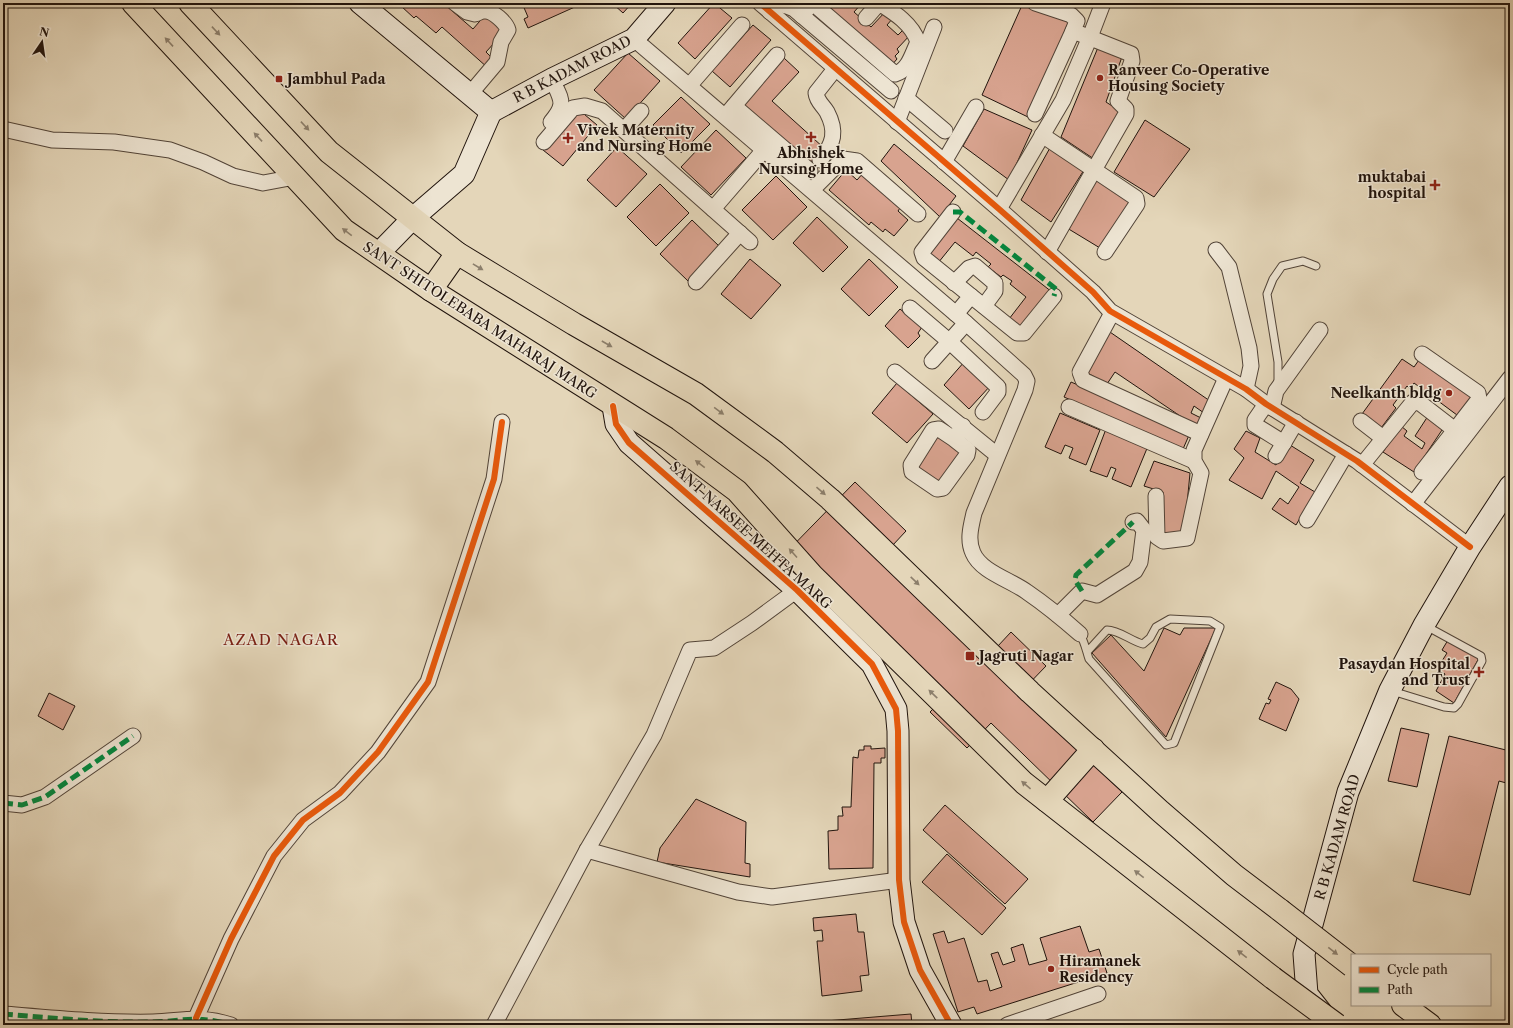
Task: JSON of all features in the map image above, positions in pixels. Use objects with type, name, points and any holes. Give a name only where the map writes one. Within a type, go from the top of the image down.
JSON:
[{"type":"main road","name":"SANT SHITOLEBABA MAHARAJ MARG","points":[[133,3],[344,230],[380,253],[431,290],[666,438],[737,491],[812,575],[1024,783],[1273,978],[1337,1025]]},
{"type":"main road","points":[[190,3],[329,152],[457,253],[574,324],[696,394],[775,452],[830,499],[1030,692],[1222,865],[1351,965]]},
{"type":"main road","points":[[431,290],[457,253]]},
{"type":"main road","points":[[1047,801],[1093,749]]},
{"type":"main road","points":[[1404,1006],[1430,1025]]},
{"type":"street","points":[[360,3],[491,112],[464,174],[413,218],[380,253]]},
{"type":"street","points":[[455,3],[467,12],[475,14],[489,11],[506,24],[508,30],[501,42],[497,62],[470,94]]},
{"type":"street","name":"R B KADAM ROAD","points":[[491,112],[552,79],[634,39],[665,3]]},
{"type":"street","points":[[802,16],[810,5],[815,5],[895,74],[901,72],[908,63],[918,42],[915,34],[898,15],[879,3],[866,18]]},
{"type":"street","points":[[1035,3],[1071,15],[1077,21],[1035,114]]},
{"type":"street","points":[[999,209],[1063,100],[1103,3]]},
{"type":"street","points":[[765,8],[783,4],[794,9],[891,91]]},
{"type":"street","points":[[765,8],[999,209],[1112,313],[1246,389],[1269,406],[1346,454],[1470,547]]},
{"type":"street","points":[[689,86],[742,25]]},
{"type":"street","points":[[897,122],[934,27]]},
{"type":"street","points":[[1047,252],[1126,114],[1126,109],[1118,101],[1132,61],[1131,54],[1073,31]]},
{"type":"street","points":[[634,39],[689,86],[729,111],[810,171]]},
{"type":"street","points":[[729,111],[777,55]]},
{"type":"street","points":[[1058,63],[1076,70]]},
{"type":"street","points":[[820,160],[830,149],[834,135],[827,112],[817,99],[816,93],[835,69]]},
{"type":"street","points":[[552,79],[565,110]]},
{"type":"street","points":[[1045,92],[1063,100]]},
{"type":"street","points":[[906,98],[945,131]]},
{"type":"street","points":[[548,125],[560,111],[585,106],[602,111],[745,238],[696,282]]},
{"type":"street","points":[[944,162],[976,107]]},
{"type":"street","points":[[544,142],[565,110]]},
{"type":"street","points":[[624,130],[641,111]]},
{"type":"street","points":[[729,111],[764,150],[1024,375],[1028,381],[972,520],[970,542],[973,554],[983,566],[1026,591],[1080,634]]},
{"type":"street","points":[[3,129],[52,140],[114,142],[170,150],[203,162],[233,176],[263,183],[295,177]]},
{"type":"street","points":[[1042,135],[1136,198],[1137,204],[1105,252]]},
{"type":"street","points":[[713,209],[764,150]]},
{"type":"street","points":[[812,190],[843,159],[849,158],[857,161],[918,214]]},
{"type":"street","points":[[953,212],[922,252],[924,258],[954,283],[1017,333],[1024,334],[1054,296]]},
{"type":"street","points":[[1216,250],[1229,267],[1249,348],[1251,366],[1246,389]]},
{"type":"street","points":[[954,283],[969,268],[975,266],[995,283],[995,291],[984,306]]},
{"type":"street","points":[[932,361],[950,342],[971,296]]},
{"type":"street","points":[[910,308],[950,342],[998,387],[998,392],[983,412]]},
{"type":"street","points":[[1112,313],[1080,372],[1083,380],[1201,434]]},
{"type":"street","points":[[1284,443],[1255,425],[1255,420],[1269,406],[1276,391],[1320,330]]},
{"type":"street","points":[[1422,354],[1478,393],[1479,399],[1422,472]]},
{"type":"street","points":[[896,372],[997,455]]},
{"type":"street","points":[[1156,496],[1157,537],[1163,541],[1187,538],[1201,473],[1194,461],[1194,450],[1226,378]]},
{"type":"street","points":[[1413,504],[1510,378]]},
{"type":"street","points":[[1362,465],[1412,402],[1420,403],[1455,430]]},
{"type":"street","name":"SANT NARSEE MEHTA MARG","points":[[613,406],[616,424],[629,443],[797,590],[872,664],[896,709],[898,731],[899,880],[904,922],[920,970],[951,1025]]},
{"type":"street","points":[[1069,407],[1194,461]]},
{"type":"street","points":[[196,1018],[231,939],[274,856],[303,820],[340,794],[378,752],[428,682],[494,479],[502,422]]},
{"type":"street","points":[[1276,456],[1296,422]]},
{"type":"street","points":[[1361,422],[1383,438]]},
{"type":"street","points":[[954,439],[963,426]]},
{"type":"street","points":[[1307,520],[1346,454]]},
{"type":"street","name":"R B KADAM ROAD","points":[[1332,1025],[1307,994],[1304,954],[1348,792],[1390,690],[1424,625],[1470,547],[1510,486]]},
{"type":"street","points":[[1058,615],[1082,591],[1097,595],[1135,571],[1140,562],[1144,530],[1137,521],[1133,522]]},
{"type":"street","points":[[494,1025],[587,850],[654,735],[690,650],[714,648],[752,623],[797,590]]},
{"type":"street","points":[[3,803],[22,805],[46,797],[134,736]]},
{"type":"street","points":[[587,850],[738,892],[772,896],[899,880]]},
{"type":"street","points":[[1007,1025],[1098,994]]},
{"type":"street","points":[[3,1014],[152,1024],[196,1018],[231,1025]]},
{"type":"lane","points":[[1276,391],[1279,376],[1278,362],[1267,294],[1273,279],[1282,266],[1303,261],[1316,266]]},
{"type":"lane","points":[[1080,634],[1086,644],[1087,652],[1089,659],[1166,745],[1174,743],[1220,628],[1210,621],[1170,619],[1156,627],[1150,638],[1143,644],[1135,642],[1113,630],[1106,630],[1087,652]]},
{"type":"lane","points":[[1390,690],[1444,707],[1454,708],[1458,704],[1482,661],[1481,656],[1424,625]]},
{"type":"building","points":[[404,3],[443,3],[473,29],[486,14],[505,31],[486,52],[495,61],[488,68],[442,27],[436,33],[416,16],[414,18],[401,6]]},
{"type":"building","points":[[522,3],[576,3],[577,6],[528,28],[524,19],[528,17]]},
{"type":"building","points":[[612,3],[632,3],[623,13]]},
{"type":"building","points":[[714,3],[732,18],[695,59],[678,43]]},
{"type":"building","points":[[822,3],[862,3],[854,12],[871,27],[886,11],[893,18],[887,25],[898,35],[905,28],[911,34],[897,49],[899,52],[895,56],[897,59],[891,66]]},
{"type":"building","points":[[1023,3],[1073,21],[1028,117],[982,95]]},
{"type":"building","points":[[753,25],[771,40],[730,87],[712,71]]},
{"type":"building","name":"Ranveer Co-Operative Housing Society","points":[[1099,45],[1123,54],[1106,102],[1123,113],[1094,159],[1061,137]]},
{"type":"building","points":[[628,53],[660,81],[626,119],[594,90]]},
{"type":"building","points":[[784,58],[799,72],[772,101],[824,148],[807,166],[741,105]]},
{"type":"building","points":[[681,97],[710,124],[681,153],[653,125]]},
{"type":"building","points":[[578,109],[597,125],[563,166],[543,150]]},
{"type":"building","points":[[984,109],[1032,130],[1009,180],[963,146]]},
{"type":"building","points":[[1145,120],[1190,149],[1154,197],[1114,172]]},
{"type":"building","points":[[716,130],[746,158],[711,195],[681,167]]},
{"type":"building","points":[[894,144],[956,196],[940,217],[881,161]]},
{"type":"building","points":[[1051,146],[1084,170],[1051,222],[1021,200]]},
{"type":"building","points":[[617,147],[647,174],[616,207],[587,180]]},
{"type":"building","points":[[846,170],[857,180],[864,172],[902,205],[898,211],[908,220],[894,236],[885,229],[883,232],[871,222],[869,225],[829,190]]},
{"type":"building","points":[[776,176],[807,207],[773,240],[742,210]]},
{"type":"building","points":[[1097,179],[1135,203],[1100,248],[1067,228]]},
{"type":"building","points":[[660,184],[689,213],[656,246],[627,217]]},
{"type":"building","points":[[817,217],[848,247],[823,272],[793,243]]},
{"type":"building","points":[[957,218],[1052,292],[1022,330],[1009,319],[1026,297],[1010,284],[1012,281],[1003,275],[1001,277],[988,267],[991,264],[976,252],[973,256],[955,242],[938,263],[927,255]]},
{"type":"building","points":[[692,220],[720,247],[688,281],[660,254]]},
{"type":"building","points":[[750,259],[781,285],[751,319],[721,294]]},
{"type":"building","points":[[869,259],[898,287],[869,316],[841,289]]},
{"type":"building","points":[[900,309],[922,327],[918,333],[920,336],[908,348],[885,326]]},
{"type":"building","points":[[1107,330],[1210,401],[1204,413],[1194,406],[1191,413],[1201,418],[1195,426],[1115,372],[1107,384],[1084,371]]},
{"type":"building","name":"Neelkanth bldg","points":[[1421,357],[1476,397],[1461,418],[1414,383],[1410,389],[1407,386],[1393,405],[1396,408],[1381,428],[1362,414],[1402,359],[1414,367]]},
{"type":"building","points":[[965,361],[991,385],[969,409],[944,385]]},
{"type":"building","points":[[1071,382],[1190,433],[1183,449],[1064,397]]},
{"type":"building","points":[[897,383],[933,414],[907,443],[872,413]]},
{"type":"building","points":[[1060,413],[1100,430],[1086,465],[1069,458],[1073,448],[1065,445],[1061,454],[1045,447]]},
{"type":"building","points":[[1428,416],[1444,427],[1414,472],[1383,452],[1401,426],[1407,431],[1404,436],[1422,449],[1425,443],[1415,436]]},
{"type":"building","points":[[1106,429],[1148,446],[1131,487],[1112,479],[1116,469],[1111,467],[1107,477],[1090,471]]},
{"type":"building","points":[[1246,431],[1260,438],[1255,452],[1276,465],[1290,445],[1314,460],[1300,483],[1315,492],[1296,525],[1272,509],[1280,498],[1288,504],[1299,487],[1276,471],[1262,499],[1229,480],[1244,458],[1234,449]]},
{"type":"building","points":[[935,434],[964,452],[940,486],[914,468]]},
{"type":"building","points":[[1154,461],[1190,473],[1184,536],[1160,535],[1163,492],[1144,486]]},
{"type":"building","name":"Jagruti Nagar","points":[[855,482],[906,531],[892,546],[997,647],[1011,632],[1046,666],[1020,693],[1122,792],[1093,822],[991,723],[967,748],[930,712],[946,696],[774,565]]},
{"type":"building","points":[[1164,628],[1180,635],[1184,628],[1216,628],[1166,737],[1092,653],[1111,635],[1144,671]]},
{"type":"building","points":[[1448,640],[1479,658],[1454,703],[1436,691],[1445,674],[1437,669],[1447,653],[1442,650]]},
{"type":"building","points":[[1276,682],[1291,689],[1299,699],[1286,731],[1259,719],[1266,703],[1269,704],[1271,700],[1268,699]]},
{"type":"building","points":[[49,693],[75,706],[63,730],[38,716]]},
{"type":"building","points":[[1401,728],[1429,734],[1417,787],[1388,781]]},
{"type":"building","points":[[1449,736],[1510,751],[1510,784],[1499,781],[1470,895],[1413,881]]},
{"type":"building","points":[[864,746],[871,746],[871,749],[885,748],[885,758],[881,758],[881,763],[874,763],[873,868],[829,869],[828,831],[838,830],[838,816],[843,816],[842,807],[851,807],[853,757],[858,758],[859,750],[864,750]]},
{"type":"building","points":[[696,799],[746,822],[745,863],[750,864],[750,877],[657,862],[660,848]]},
{"type":"building","points":[[945,805],[1028,879],[1005,904],[923,830]]},
{"type":"building","points":[[947,854],[1006,908],[982,935],[922,882]]},
{"type":"building","points":[[856,914],[858,932],[864,932],[869,975],[860,976],[862,991],[822,996],[817,941],[823,941],[822,930],[814,931],[813,918]]},
{"type":"building","name":"Hiramanek Residency","points":[[1080,926],[1089,952],[1099,949],[1107,973],[977,1014],[974,1007],[958,1012],[933,934],[944,931],[948,943],[964,938],[978,982],[987,980],[990,991],[1002,987],[991,954],[998,952],[1003,965],[1015,961],[1011,948],[1023,944],[1029,965],[1047,960],[1040,938]]},
{"type":"building","points":[[911,1014],[912,1025],[802,1025],[801,1023]]},
{"type":"marked path","points":[[953,212],[960,212],[1056,289],[1054,296]]},
{"type":"marked path","points":[[1082,591],[1075,580],[1076,575],[1133,522]]},
{"type":"marked path","points":[[3,803],[22,805],[45,797],[133,736]]},
{"type":"marked path","points":[[3,1014],[115,1022],[153,1022],[201,1019],[231,1025]]},
{"type":"cycle path","points":[[760,3],[999,209],[1093,292],[1110,311],[1246,389],[1266,404],[1357,461],[1470,547]]},
{"type":"cycle path","points":[[613,406],[616,424],[629,443],[797,590],[872,664],[896,709],[898,731],[899,880],[904,922],[920,970],[951,1025]]},
{"type":"cycle path","points":[[196,1018],[231,939],[274,856],[303,820],[340,793],[378,752],[428,682],[494,479],[502,422]]},
{"type":"place","name":"Ranveer Co-Operative Housing Society","points":[[1100,78]]},
{"type":"place","name":"Jambhul Pada","points":[[279,79]]},
{"type":"place","name":"Abhishek Nursing Home","points":[[811,137]]},
{"type":"place","name":"Vivek Maternity and Nursing Home","points":[[568,138]]},
{"type":"place","name":"muktabai hospital","points":[[1435,185]]},
{"type":"place","name":"Neelkanth bldg","points":[[1449,393]]},
{"type":"place","name":"Jagruti Nagar","points":[[970,656]]},
{"type":"place","name":"Pasaydan Hospital and Trust","points":[[1479,672]]},
{"type":"place","name":"Hiramanek Residency","points":[[1051,969]]},
{"type":"district","name":"AZAD NAGAR","points":[[281,640]]}]
